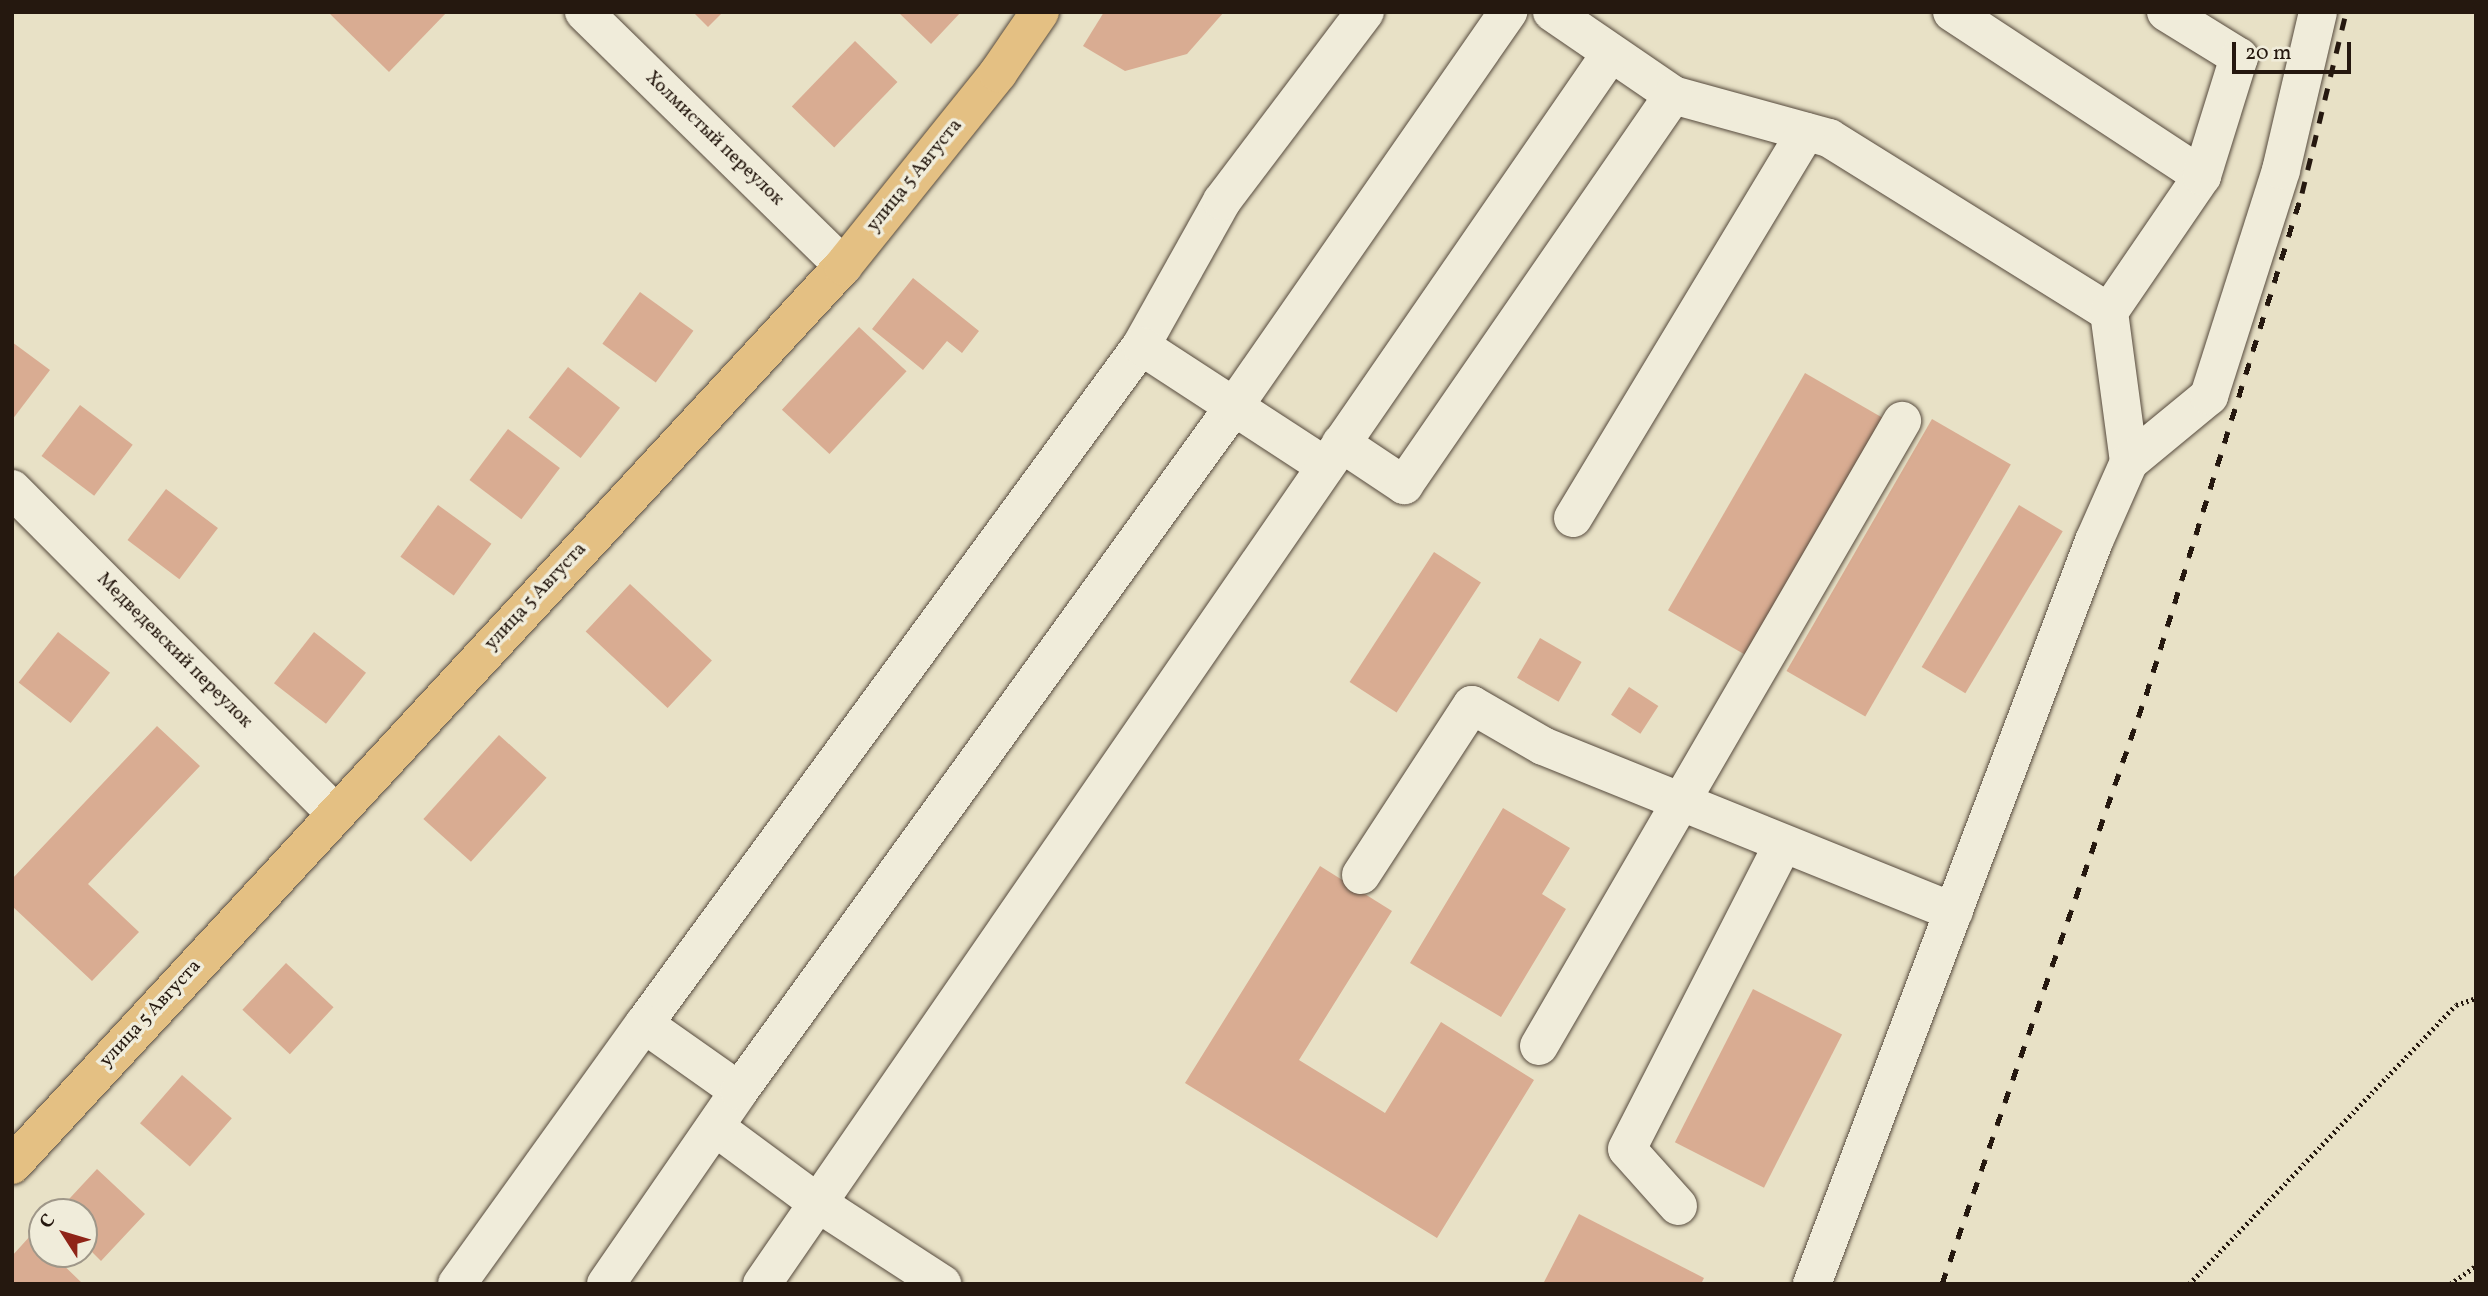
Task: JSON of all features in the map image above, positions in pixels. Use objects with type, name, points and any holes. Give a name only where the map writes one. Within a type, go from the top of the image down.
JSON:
[{"type":"main road","name":"улица 5 Августа","points":[[12,1166],[843,265],[998,73],[1040,12]]},
{"type":"street","name":"Холмистый переулок","points":[[584,12],[843,265]]},
{"type":"street","points":[[457,1284],[1141,346],[1222,201],[1365,12]]},
{"type":"street","points":[[606,1284],[739,1091],[1235,405],[1508,12]]},
{"type":"street","points":[[1552,12],[1673,95],[1829,138],[2109,312]]},
{"type":"street","points":[[1952,12],[2202,176]]},
{"type":"street","points":[[2129,462],[2109,312],[2202,176],[2239,57],[2166,12]]},
{"type":"street","points":[[1812,1284],[2094,541],[2129,462],[2208,396],[2281,170],[2318,12]]},
{"type":"street","points":[[762,1284],[1611,52]]},
{"type":"street","points":[[1141,346],[1235,405],[1333,455],[1404,485],[1673,95]]},
{"type":"street","points":[[1573,518],[1806,132]]},
{"type":"street","points":[[1539,1046],[1683,803],[1902,421]]},
{"type":"street","name":"Медведевский переулок","points":[[12,489],[335,813]]},
{"type":"street","points":[[1361,875],[1472,705],[1543,746],[1954,912]]},
{"type":"street","points":[[1678,1206],[1628,1149],[1783,844]]},
{"type":"street","points":[[644,1024],[739,1091]]},
{"type":"street","points":[[715,1126],[819,1204],[943,1284]]},
{"type":"path","points":[[2189,1284],[2456,1005],[2476,998]]},
{"type":"path","points":[[2450,1284],[2476,1266]]},
{"type":"building","points":[[328,12],[447,12],[389,72]]},
{"type":"building","points":[[693,12],[723,12],[708,27]]},
{"type":"building","points":[[898,12],[961,12],[931,44]]},
{"type":"building","points":[[1104,12],[1224,12],[1187,54],[1125,71],[1083,46]]},
{"type":"building","points":[[855,41],[897,82],[834,147],[792,106]]},
{"type":"building","points":[[913,278],[979,331],[962,353],[947,341],[923,370],[872,329]]},
{"type":"building","points":[[640,292],[693,331],[656,383],[602,344]]},
{"type":"building","points":[[859,327],[907,371],[829,454],[782,410]]},
{"type":"building","points":[[12,342],[50,370],[12,420]]},
{"type":"building","points":[[568,367],[620,408],[581,458],[529,417]]},
{"type":"building","points":[[1805,373],[1885,419],[1748,656],[1668,610]]},
{"type":"building","points":[[80,405],[133,445],[94,496],[41,456]]},
{"type":"building","points":[[1932,419],[2011,464],[1865,717],[1786,671]]},
{"type":"building","points":[[508,429],[560,468],[521,519],[469,480]]},
{"type":"building","points":[[166,489],[218,528],[179,579],[127,540]]},
{"type":"building","points":[[438,505],[491,544],[454,596],[400,557]]},
{"type":"building","points":[[2019,505],[2063,531],[1965,693],[1922,667]]},
{"type":"building","points":[[1434,552],[1481,582],[1397,712],[1350,682]]},
{"type":"building","points":[[630,584],[712,660],[668,708],[586,632]]},
{"type":"building","points":[[58,632],[110,673],[71,723],[19,682]]},
{"type":"building","points":[[314,632],[366,673],[326,724],[274,683]]},
{"type":"building","points":[[1540,638],[1582,662],[1559,702],[1517,678]]},
{"type":"building","points":[[1629,687],[1658,706],[1640,734],[1611,715]]},
{"type":"building","points":[[157,726],[200,766],[88,884],[139,932],[92,981],[12,906],[12,879]]},
{"type":"building","points":[[499,735],[547,778],[471,862],[423,819]]},
{"type":"building","points":[[1503,808],[1570,848],[1542,894],[1566,909],[1501,1017],[1410,963]]},
{"type":"building","points":[[1320,866],[1392,911],[1299,1060],[1385,1113],[1441,1022],[1534,1080],[1437,1238],[1185,1083]]},
{"type":"building","points":[[286,963],[334,1007],[290,1054],[242,1010]]},
{"type":"building","points":[[1753,989],[1842,1034],[1764,1188],[1675,1142]]},
{"type":"building","points":[[182,1075],[232,1118],[190,1167],[140,1123]]},
{"type":"building","points":[[97,1169],[145,1214],[101,1261],[98,1258],[98,1198],[70,1198]]},
{"type":"building","points":[[1579,1214],[1704,1278],[1701,1284],[1543,1284]]},
{"type":"building","points":[[28,1238],[28,1268],[66,1268],[83,1284],[12,1284],[12,1256]]},
{"type":"railway","points":[[1942,1284],[2146,695],[2302,193],[2346,12]]}]
